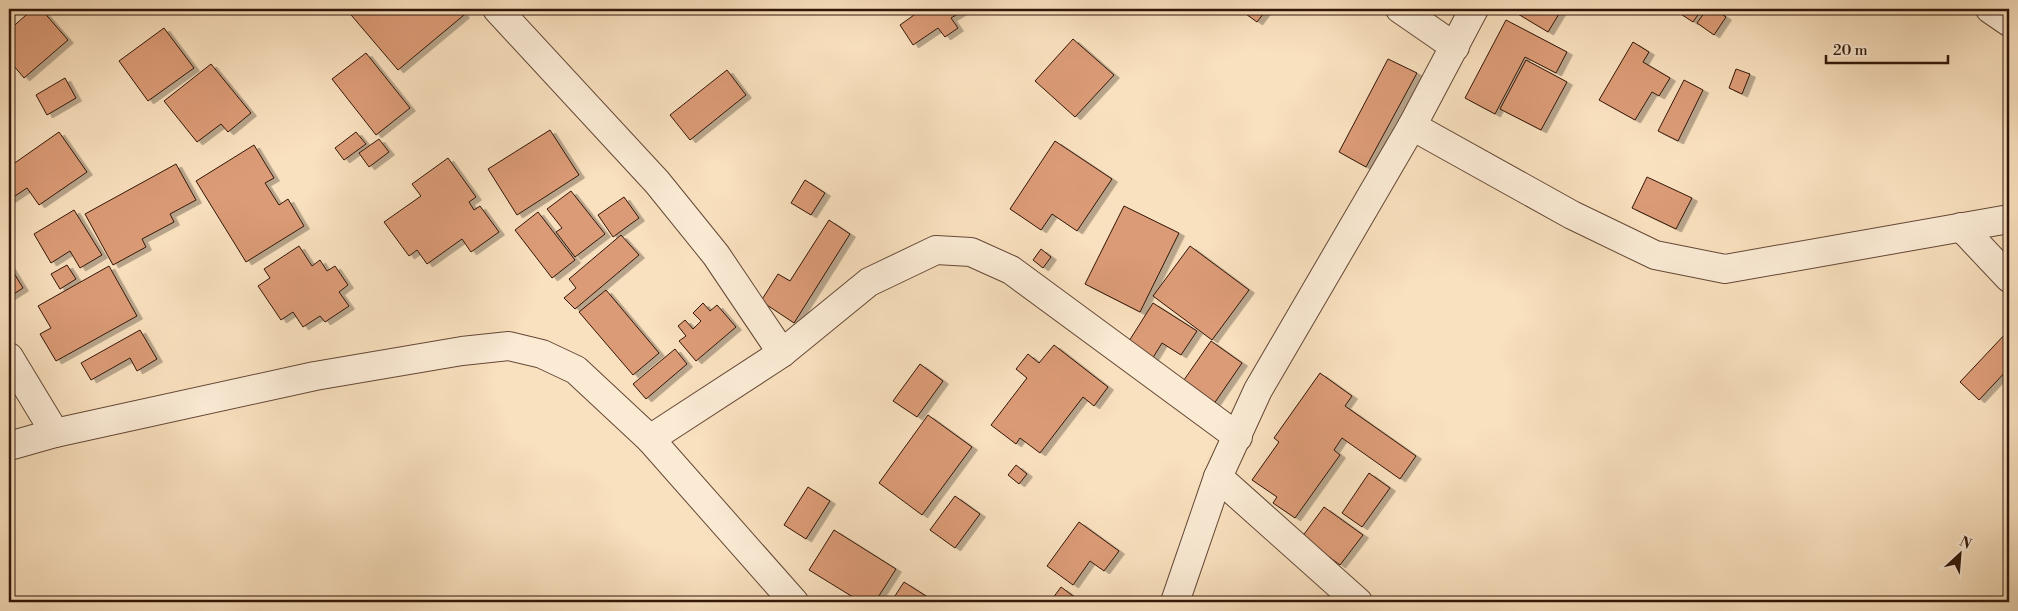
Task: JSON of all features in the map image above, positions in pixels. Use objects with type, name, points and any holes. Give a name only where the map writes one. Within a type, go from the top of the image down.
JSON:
[{"type":"street","points":[[497,9],[657,182],[716,255],[782,353]]},
{"type":"street","points":[[1400,9],[1455,47]]},
{"type":"street","points":[[1176,602],[1218,477],[1258,390],[1412,126],[1474,9]]},
{"type":"street","points":[[1990,9],[2009,22]]},
{"type":"street","points":[[1412,126],[1572,215],[1656,255],[1725,269],[2009,219]]},
{"type":"street","points":[[1961,227],[2009,278]]},
{"type":"street","points":[[650,439],[782,353],[869,282],[936,250],[971,252],[1011,270],[1238,437]]},
{"type":"street","points":[[9,446],[55,433],[315,376],[462,351],[509,346],[542,354],[576,370],[650,439],[794,602]]},
{"type":"street","points":[[9,357],[55,433]]},
{"type":"street","points":[[1218,477],[1358,602]]},
{"type":"building","points":[[33,9],[41,9],[68,40],[24,78],[9,60],[9,30]]},
{"type":"building","points":[[346,9],[459,9],[464,15],[398,70]]},
{"type":"building","points":[[910,9],[966,9],[951,18],[958,28],[945,37],[938,28],[913,45],[900,25],[914,15]]},
{"type":"building","points":[[1239,9],[1267,9],[1257,22]]},
{"type":"building","points":[[1515,9],[1562,9],[1548,32],[1513,11]]},
{"type":"building","points":[[1673,9],[1702,9],[1693,22]]},
{"type":"building","points":[[1707,9],[1714,9],[1726,17],[1714,35],[1697,23]]},
{"type":"building","points":[[1506,20],[1567,52],[1556,73],[1525,57],[1495,114],[1465,98]]},
{"type":"building","points":[[164,28],[194,68],[148,101],[119,61]]},
{"type":"building","points":[[1073,39],[1114,75],[1075,117],[1035,81]]},
{"type":"building","points":[[1633,42],[1649,52],[1643,62],[1670,78],[1659,96],[1652,92],[1635,120],[1599,100]]},
{"type":"building","points":[[366,53],[410,108],[376,135],[332,79]]},
{"type":"building","points":[[1388,59],[1417,73],[1366,167],[1339,152]]},
{"type":"building","points":[[1526,60],[1567,82],[1541,130],[1500,109]]},
{"type":"building","points":[[211,64],[251,113],[228,132],[221,124],[197,142],[164,101]]},
{"type":"building","points":[[1736,69],[1750,74],[1742,94],[1729,88]]},
{"type":"building","points":[[727,70],[746,95],[690,140],[670,115]]},
{"type":"building","points":[[65,78],[76,98],[47,115],[36,95]]},
{"type":"building","points":[[1684,80],[1703,90],[1678,141],[1658,131]]},
{"type":"building","points":[[550,130],[579,175],[517,215],[488,169]]},
{"type":"building","points":[[59,132],[87,172],[39,205],[27,188],[9,200],[9,167]]},
{"type":"building","points":[[356,132],[366,144],[344,160],[335,148]]},
{"type":"building","points":[[379,139],[389,152],[369,167],[359,153]]},
{"type":"building","points":[[1055,141],[1112,179],[1077,231],[1052,214],[1041,230],[1010,209]]},
{"type":"building","points":[[254,145],[274,178],[265,183],[279,205],[288,199],[304,226],[246,262],[196,181]]},
{"type":"building","points":[[448,158],[476,197],[469,202],[474,210],[480,206],[499,232],[471,252],[462,239],[427,264],[417,250],[409,256],[384,222],[421,196],[412,184]]},
{"type":"building","points":[[176,164],[196,200],[170,214],[174,222],[142,239],[146,247],[113,265],[85,214]]},
{"type":"building","points":[[1647,177],[1692,198],[1676,229],[1632,208]]},
{"type":"building","points":[[805,180],[825,193],[811,215],[791,203]]},
{"type":"building","points":[[571,191],[605,234],[575,257],[556,232],[562,228],[547,209]]},
{"type":"building","points":[[624,197],[639,218],[613,237],[598,215]]},
{"type":"building","points":[[1124,206],[1179,233],[1140,312],[1085,284]]},
{"type":"building","points":[[74,210],[102,255],[80,268],[70,251],[51,263],[34,234]]},
{"type":"building","points":[[538,212],[575,260],[552,278],[515,230]]},
{"type":"building","points":[[829,220],[850,234],[794,323],[761,301],[778,274],[790,281]]},
{"type":"building","points":[[621,235],[639,255],[575,309],[564,298],[576,288],[569,279]]},
{"type":"building","points":[[299,246],[312,266],[320,260],[327,271],[335,266],[348,285],[339,292],[349,306],[325,322],[320,316],[303,327],[293,312],[281,320],[258,286],[270,278],[264,269]]},
{"type":"building","points":[[1190,246],[1249,290],[1212,340],[1153,296]]},
{"type":"building","points":[[1041,249],[1051,257],[1043,268],[1033,260]]},
{"type":"building","points":[[9,265],[23,288],[9,297]]},
{"type":"building","points":[[67,265],[76,279],[60,289],[51,274]]},
{"type":"building","points":[[109,266],[137,316],[56,361],[40,334],[51,328],[38,306]]},
{"type":"building","points":[[606,290],[659,353],[633,375],[579,312]]},
{"type":"building","points":[[703,303],[710,311],[717,305],[736,327],[696,361],[679,341],[686,336],[678,326],[685,320],[693,329],[701,321],[693,313]]},
{"type":"building","points":[[1153,303],[1197,331],[1181,355],[1162,343],[1149,364],[1124,349]]},
{"type":"building","points":[[140,330],[157,359],[137,371],[130,358],[91,380],[81,363]]},
{"type":"building","points":[[2008,331],[2009,368],[1979,400],[1960,382]]},
{"type":"building","points":[[1211,341],[1242,363],[1209,411],[1177,390]]},
{"type":"building","points":[[1054,345],[1108,387],[1094,406],[1083,397],[1040,453],[1020,438],[1016,444],[991,425],[1027,378],[1016,369],[1028,354],[1039,363]]},
{"type":"building","points":[[675,349],[687,364],[646,399],[633,384]]},
{"type":"building","points":[[920,364],[943,381],[917,417],[893,401]]},
{"type":"building","points":[[1320,373],[1352,396],[1345,406],[1416,456],[1400,479],[1342,438],[1334,450],[1340,455],[1295,518],[1273,503],[1277,497],[1252,480],[1279,442],[1274,438]]},
{"type":"building","points":[[928,415],[972,447],[922,515],[879,483]]},
{"type":"building","points":[[1016,465],[1027,474],[1019,484],[1008,475]]},
{"type":"building","points":[[1369,473],[1390,488],[1362,527],[1342,513]]},
{"type":"building","points":[[808,487],[830,501],[806,539],[784,525]]},
{"type":"building","points":[[955,496],[980,514],[955,548],[930,530]]},
{"type":"building","points":[[1324,507],[1363,535],[1340,565],[1302,537]]},
{"type":"building","points":[[1079,522],[1119,551],[1104,571],[1090,561],[1073,585],[1047,566]]},
{"type":"building","points":[[834,530],[896,569],[875,602],[861,602],[809,570]]},
{"type":"building","points":[[904,582],[926,596],[923,602],[891,602]]},
{"type":"building","points":[[1061,587],[1081,602],[1050,602]]}]
